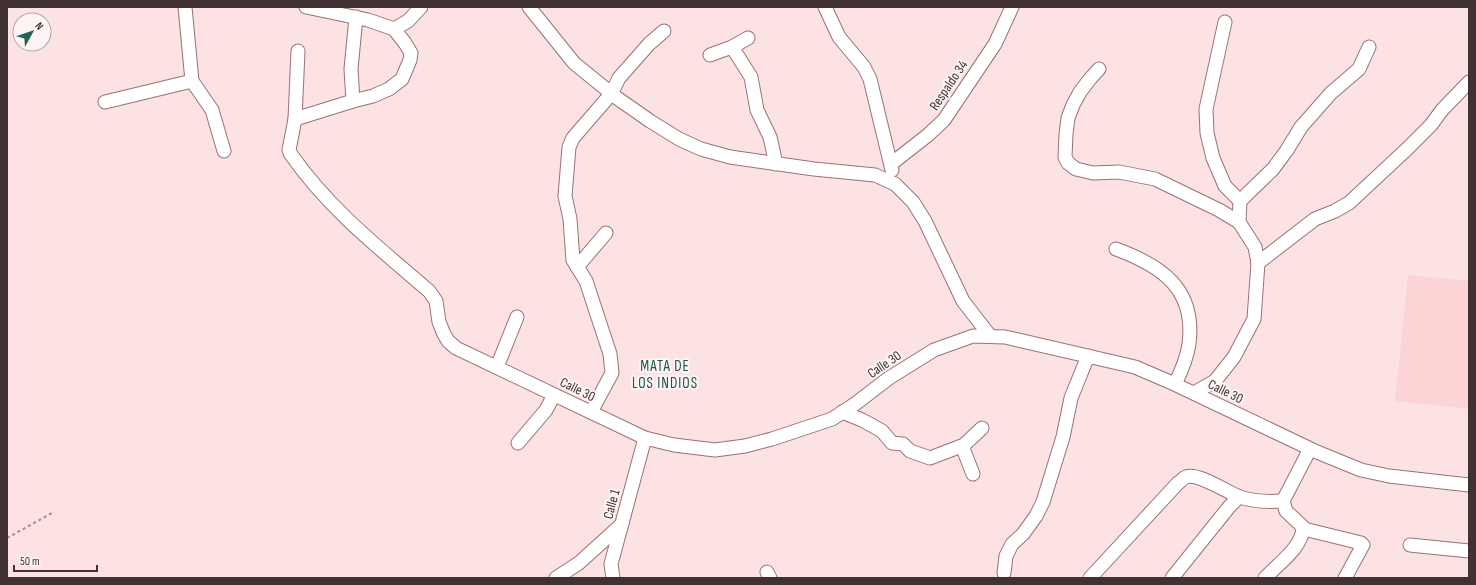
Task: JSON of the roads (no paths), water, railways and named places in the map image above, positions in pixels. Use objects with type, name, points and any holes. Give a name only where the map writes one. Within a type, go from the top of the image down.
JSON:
[{"type":"street","points":[[185,7],[192,81],[212,110],[224,151]]},
{"type":"street","points":[[295,119],[373,96],[384,91],[402,79],[410,60],[411,52],[394,29],[356,17],[306,7]]},
{"type":"street","points":[[394,29],[408,21],[421,7]]},
{"type":"street","points":[[529,7],[574,63],[611,94],[679,139],[700,149],[730,157],[776,164],[875,175],[894,184],[913,202],[925,221],[963,300],[990,336]]},
{"type":"street","points":[[825,7],[839,36],[864,67],[870,79],[894,184]]},
{"type":"street","name":"Respaldo 34","points":[[890,164],[928,135],[944,120],[995,44],[1012,7]]},
{"type":"street","points":[[353,101],[351,69],[356,17]]},
{"type":"street","points":[[1225,22],[1206,109],[1207,133],[1213,158],[1225,186],[1240,202]]},
{"type":"street","points":[[591,412],[612,373],[610,354],[586,281],[573,260],[570,218],[565,196],[569,147],[573,138],[611,94],[619,78],[649,44],[664,31]]},
{"type":"street","points":[[710,56],[732,47],[748,38]]},
{"type":"street","points":[[732,47],[751,77],[757,110],[770,137],[776,164]]},
{"type":"street","points":[[1239,222],[1240,202],[1273,168],[1302,127],[1321,104],[1331,93],[1359,69],[1369,47]]},
{"type":"street","name":"Calle 30","points":[[298,51],[295,119],[289,150],[290,153],[314,186],[373,244],[429,291],[436,301],[439,322],[448,341],[456,348],[645,438],[674,445],[714,450],[744,446],[804,429],[832,419],[889,378],[934,350],[973,336],[1005,336],[1135,367],[1175,384],[1310,449],[1362,470],[1389,476],[1469,485]]},
{"type":"street","points":[[1099,69],[1080,92],[1068,118],[1065,157],[1068,164],[1076,169],[1093,173],[1119,172],[1155,179],[1219,210],[1239,222],[1255,247],[1258,263],[1254,319],[1234,357],[1215,381],[1194,394]]},
{"type":"street","points":[[105,102],[192,81]]},
{"type":"street","points":[[1258,263],[1315,219],[1349,203],[1387,169],[1431,125],[1442,110],[1469,82]]},
{"type":"street","points":[[577,267],[606,233]]},
{"type":"street","points":[[1116,249],[1138,257],[1152,265],[1168,278],[1179,290],[1185,300],[1190,320],[1189,345],[1175,384]]},
{"type":"street","points":[[497,367],[517,317]]},
{"type":"street","points":[[1004,573],[1006,556],[1012,544],[1023,534],[1036,516],[1043,502],[1063,437],[1071,398],[1088,356]]},
{"type":"street","points":[[518,443],[546,410],[554,395]]},
{"type":"street","points":[[842,412],[862,420],[882,431],[892,443],[903,444],[910,451],[930,458],[962,446],[982,428]]},
{"type":"street","name":"Calle 1","points":[[613,578],[612,564],[645,438]]},
{"type":"street","points":[[962,446],[973,474]]},
{"type":"street","points":[[1310,449],[1283,501],[1286,511],[1302,525],[1304,529],[1361,543],[1363,545],[1345,578]]},
{"type":"street","points":[[1090,578],[1186,477],[1195,476],[1239,497],[1267,502],[1283,501]]},
{"type":"street","points":[[1172,578],[1228,507],[1239,497]]},
{"type":"street","points":[[556,578],[578,563],[622,524]]},
{"type":"street","points":[[1266,578],[1294,548],[1304,529]]},
{"type":"street","points":[[1410,545],[1469,551]]},
{"type":"street","points":[[606,578],[612,564]]},
{"type":"district","name":"MATA DE LOS INDIOS","points":[[665,374]]}]
